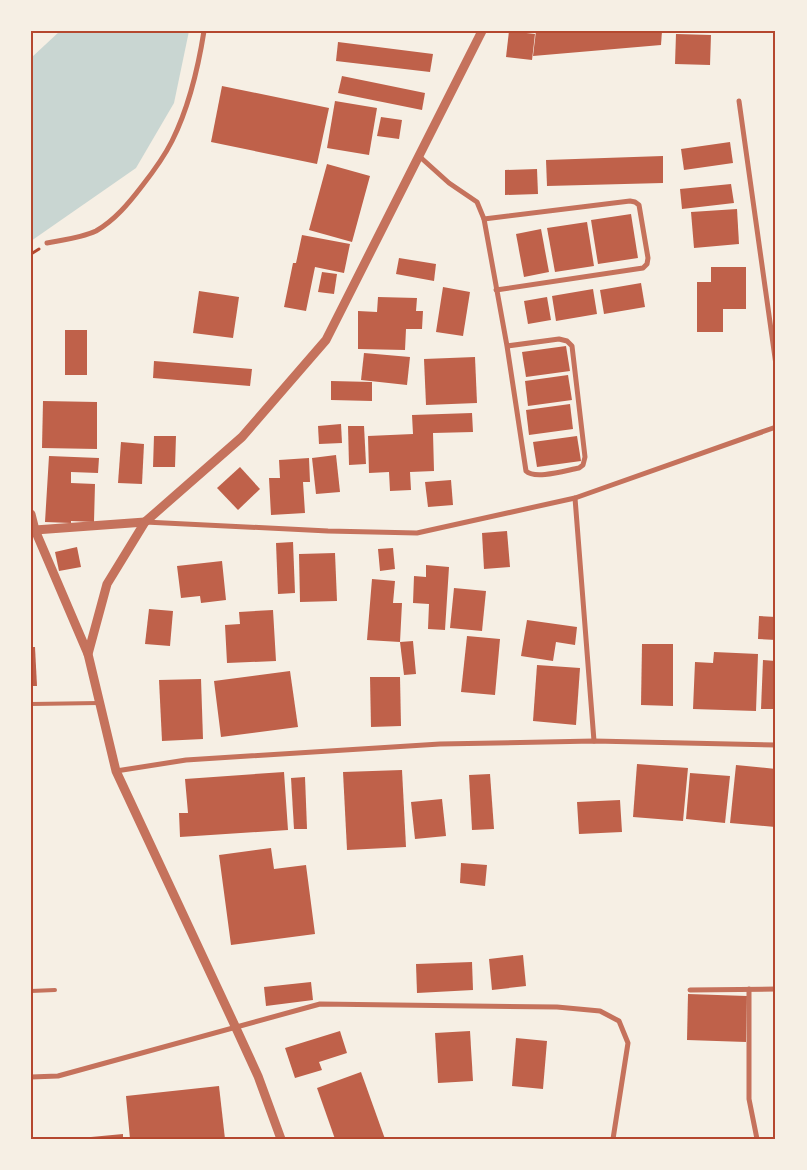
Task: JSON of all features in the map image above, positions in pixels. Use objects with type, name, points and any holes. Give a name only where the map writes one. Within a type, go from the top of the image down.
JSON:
[{"type":"street","points":[[48,244],[86,235],[103,226],[118,215],[155,168],[172,141],[181,121],[198,70],[204,31]]},
{"type":"street","points":[[88,654],[107,584],[144,522],[242,437],[326,340],[482,31]]},
{"type":"street","points":[[739,101],[776,365]]},
{"type":"street","points":[[419,156],[449,183],[477,202],[484,219],[507,346],[526,472],[536,476],[579,468],[583,465],[585,457],[572,346],[567,341],[559,339],[507,346]]},
{"type":"street","points":[[484,219],[630,201],[638,203],[641,214],[648,258],[648,264],[643,268],[496,290]]},
{"type":"street","points":[[33,530],[144,522],[319,531],[417,533],[575,498],[776,427]]},
{"type":"street","points":[[575,498],[594,741]]},
{"type":"street","points":[[31,514],[33,530],[88,654],[116,771],[258,1076],[281,1139]]},
{"type":"street","points":[[116,771],[186,760],[440,744],[594,741],[776,745]]},
{"type":"street","points":[[750,989],[749,1099],[757,1139]]},
{"type":"street","points":[[690,990],[776,989]]},
{"type":"street","points":[[31,1078],[58,1076],[320,1004],[557,1007],[600,1011],[619,1021],[628,1043],[613,1139]]},
{"type":"lane","points":[[31,704],[99,703]]},
{"type":"lane","points":[[31,991],[55,990]]},
{"type":"shaded area","points":[[60,31],[189,31],[174,103],[136,168],[31,241],[31,58]]},
{"type":"building","points":[[509,31],[535,34],[532,60],[506,57]]},
{"type":"building","points":[[536,31],[662,31],[661,45],[533,56]]},
{"type":"building","points":[[676,34],[711,35],[710,65],[675,64]]},
{"type":"building","points":[[338,42],[433,54],[430,72],[336,61]]},
{"type":"building","points":[[342,76],[425,93],[422,110],[338,93]]},
{"type":"building","points":[[222,86],[329,108],[317,164],[211,142]]},
{"type":"building","points":[[335,101],[377,108],[369,155],[327,148]]},
{"type":"building","points":[[381,117],[402,120],[399,139],[377,136]]},
{"type":"building","points":[[730,142],[733,163],[684,170],[681,149]]},
{"type":"building","points":[[663,156],[663,183],[547,186],[546,160]]},
{"type":"building","points":[[327,164],[370,176],[352,242],[309,230]]},
{"type":"building","points":[[537,169],[538,194],[505,195],[505,170]]},
{"type":"building","points":[[731,184],[734,203],[682,209],[680,189]]},
{"type":"building","points":[[737,209],[739,244],[694,248],[691,212]]},
{"type":"building","points":[[631,214],[638,258],[598,264],[591,220]]},
{"type":"building","points":[[587,222],[594,266],[555,272],[547,228]]},
{"type":"building","points":[[541,229],[549,272],[524,277],[516,234]]},
{"type":"building","points":[[302,235],[350,244],[344,273],[315,267],[306,311],[284,307],[293,263],[296,263]]},
{"type":"building","points":[[399,258],[436,264],[434,281],[396,274]]},
{"type":"building","points":[[711,267],[746,267],[746,309],[723,309],[723,332],[697,332],[697,282],[711,282]]},
{"type":"building","points":[[322,272],[337,274],[334,294],[318,292]]},
{"type":"building","points":[[641,283],[645,307],[604,314],[600,290]]},
{"type":"building","points":[[443,287],[470,292],[463,336],[436,332]]},
{"type":"building","points":[[593,289],[597,314],[556,321],[552,296]]},
{"type":"building","points":[[199,291],[239,297],[233,338],[193,333]]},
{"type":"building","points":[[378,297],[417,298],[416,311],[423,311],[422,329],[406,329],[405,350],[358,349],[358,311],[377,312]]},
{"type":"building","points":[[547,297],[551,320],[528,324],[524,301]]},
{"type":"building","points":[[65,330],[87,330],[87,375],[65,375]]},
{"type":"building","points":[[566,346],[570,371],[526,377],[522,352]]},
{"type":"building","points":[[364,353],[410,357],[407,385],[361,380]]},
{"type":"building","points":[[475,357],[477,403],[426,405],[424,359]]},
{"type":"building","points":[[154,361],[252,369],[250,386],[153,378]]},
{"type":"building","points":[[568,375],[572,400],[528,406],[525,381]]},
{"type":"building","points":[[331,381],[372,382],[372,401],[331,400]]},
{"type":"building","points":[[43,401],[97,402],[97,449],[42,448]]},
{"type":"building","points":[[570,404],[573,429],[529,435],[526,410]]},
{"type":"building","points":[[472,413],[473,432],[433,433],[434,471],[410,472],[411,490],[390,491],[389,472],[369,473],[368,436],[413,434],[412,415]]},
{"type":"building","points":[[341,424],[342,443],[319,444],[318,426]]},
{"type":"building","points":[[348,426],[364,426],[366,464],[349,465]]},
{"type":"building","points":[[154,436],[176,436],[175,467],[153,467]]},
{"type":"building","points":[[577,436],[581,461],[537,467],[533,442]]},
{"type":"building","points":[[121,442],[144,444],[142,484],[118,483]]},
{"type":"building","points":[[336,455],[340,492],[316,494],[312,458]]},
{"type":"building","points":[[49,456],[99,458],[98,473],[71,472],[71,483],[95,484],[94,522],[45,522]]},
{"type":"building","points":[[309,458],[310,482],[303,482],[305,513],[271,515],[269,478],[280,478],[279,460]]},
{"type":"building","points":[[240,467],[260,489],[238,510],[217,488]]},
{"type":"building","points":[[451,480],[453,505],[428,507],[425,482]]},
{"type":"building","points":[[507,531],[510,567],[484,569],[482,533]]},
{"type":"building","points":[[293,542],[295,593],[278,594],[276,543]]},
{"type":"building","points":[[77,547],[81,567],[59,571],[55,552]]},
{"type":"building","points":[[393,548],[395,569],[380,571],[378,549]]},
{"type":"building","points":[[335,553],[337,601],[300,602],[299,554]]},
{"type":"building","points":[[222,561],[226,600],[201,603],[200,596],[181,598],[177,566]]},
{"type":"building","points":[[426,565],[449,567],[445,630],[428,629],[429,604],[413,603],[414,576],[426,577]]},
{"type":"building","points":[[372,579],[395,581],[393,603],[402,603],[400,642],[367,640]]},
{"type":"building","points":[[454,588],[486,591],[482,631],[450,628]]},
{"type":"building","points":[[149,609],[173,611],[170,646],[145,644]]},
{"type":"building","points":[[273,610],[276,661],[227,663],[225,625],[240,624],[239,612]]},
{"type":"building","points":[[759,616],[776,617],[776,640],[758,639]]},
{"type":"building","points":[[527,620],[577,627],[575,645],[556,642],[553,661],[521,656]]},
{"type":"building","points":[[467,636],[500,639],[495,695],[461,692]]},
{"type":"building","points":[[413,641],[416,674],[404,675],[400,642]]},
{"type":"building","points":[[642,644],[673,644],[673,706],[641,705]]},
{"type":"building","points":[[31,647],[35,647],[37,686],[31,686]]},
{"type":"building","points":[[714,652],[758,654],[756,711],[693,709],[695,662],[713,663]]},
{"type":"building","points":[[763,660],[776,661],[776,709],[761,709]]},
{"type":"building","points":[[537,665],[580,668],[576,725],[533,721]]},
{"type":"building","points":[[290,671],[298,727],[221,737],[214,681]]},
{"type":"building","points":[[370,677],[400,677],[401,726],[371,727]]},
{"type":"building","points":[[201,679],[203,739],[162,741],[159,680]]},
{"type":"building","points":[[637,764],[688,768],[683,821],[633,817]]},
{"type":"building","points":[[736,765],[776,769],[775,827],[730,823]]},
{"type":"building","points":[[402,770],[406,847],[347,850],[343,772]]},
{"type":"building","points":[[284,772],[288,830],[180,837],[179,813],[188,813],[185,779]]},
{"type":"building","points":[[690,773],[730,776],[725,823],[686,819]]},
{"type":"building","points":[[490,774],[494,829],[472,830],[469,775]]},
{"type":"building","points":[[305,777],[307,829],[294,829],[291,778]]},
{"type":"building","points":[[442,799],[446,836],[415,839],[411,802]]},
{"type":"building","points":[[620,800],[622,832],[579,834],[577,802]]},
{"type":"building","points":[[271,848],[274,869],[306,865],[315,934],[231,945],[219,855]]},
{"type":"building","points":[[461,863],[487,865],[485,886],[460,883]]},
{"type":"building","points":[[523,955],[526,986],[492,990],[489,959]]},
{"type":"building","points":[[472,962],[473,990],[417,993],[416,964]]},
{"type":"building","points":[[311,982],[313,1000],[266,1006],[264,987]]},
{"type":"building","points":[[688,994],[747,996],[746,1042],[687,1040]]},
{"type":"building","points":[[340,1031],[347,1053],[319,1062],[322,1070],[295,1078],[285,1048]]},
{"type":"building","points":[[470,1031],[473,1081],[438,1083],[435,1033]]},
{"type":"building","points":[[516,1038],[547,1041],[543,1089],[512,1086]]},
{"type":"building","points":[[361,1072],[385,1139],[335,1139],[317,1088]]},
{"type":"building","points":[[219,1086],[225,1139],[130,1139],[126,1096]]},
{"type":"building","points":[[123,1134],[123,1139],[91,1139],[91,1137]]}]
